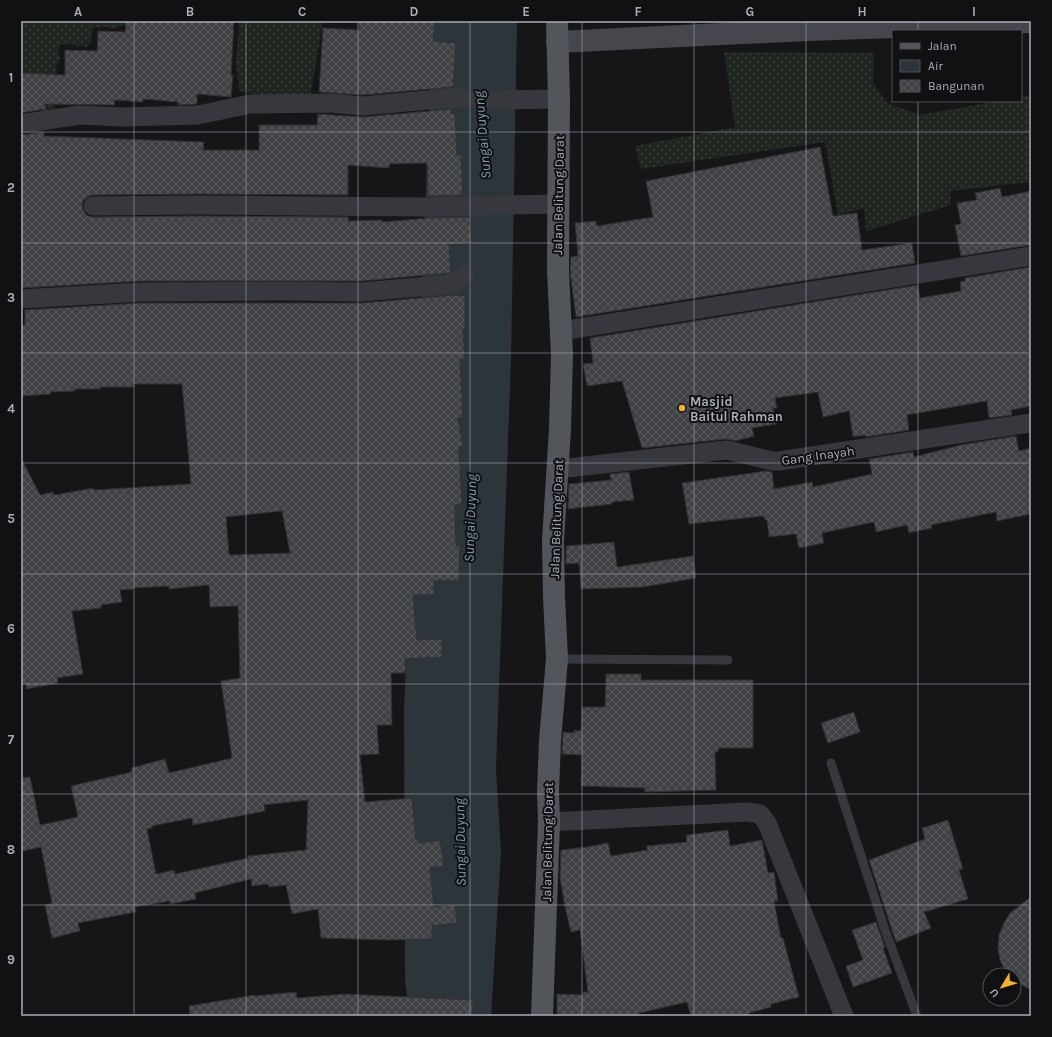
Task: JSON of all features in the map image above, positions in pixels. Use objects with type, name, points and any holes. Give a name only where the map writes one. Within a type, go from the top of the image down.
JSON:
[{"type":"main road","points":[[557,31],[808,30],[1031,22]]},
{"type":"main road","name":"Jalan Belitung Darat","points":[[542,1016],[550,822],[548,792],[550,740],[557,659],[553,541],[560,429],[561,331],[557,204],[560,99],[557,31]]},
{"type":"street","points":[[21,124],[79,114],[122,117],[198,115],[250,104],[331,103],[362,106],[402,101],[450,98],[497,100],[560,99]]},
{"type":"street","points":[[93,206],[198,205],[423,207],[557,204]]},
{"type":"street","points":[[561,331],[1031,256]]},
{"type":"street","points":[[21,299],[141,292],[362,292],[452,284],[465,274]]},
{"type":"street","name":"Gang Inayah","points":[[558,469],[727,450],[779,462],[1031,423]]},
{"type":"street","points":[[550,822],[747,812],[760,814],[767,823],[844,1016]]},
{"type":"lane","points":[[557,659],[728,660]]},
{"type":"lane","points":[[831,764],[884,930],[917,1016]]},
{"type":"shaded area","points":[[21,21],[171,21],[125,25],[112,29],[107,27],[96,27],[92,31],[91,41],[86,47],[67,44],[60,45],[58,51],[60,59],[56,68],[58,90],[54,112],[42,114],[40,105],[21,77]]},
{"type":"shaded area","points":[[237,21],[323,21],[309,104],[239,91],[236,63],[239,27]]},
{"type":"shaded area","points":[[724,52],[874,53],[873,82],[886,102],[919,115],[993,102],[1022,102],[1022,97],[1031,95],[1031,182],[950,191],[951,205],[866,231],[864,208],[838,215],[825,142],[641,169],[635,146],[735,127]]},
{"type":"water","name":"Sungai Duyung","points":[[433,21],[517,21],[511,359],[496,769],[501,852],[491,1016],[410,1016],[405,980],[404,710]]},
{"type":"building","points":[[126,21],[234,21],[231,97],[197,94],[197,104],[178,105],[178,102],[143,99],[143,102],[115,100],[114,105],[45,104],[45,109],[21,113],[21,73],[65,75],[65,50],[97,51],[98,31],[125,32]]},
{"type":"building","points":[[359,21],[435,21],[433,41],[456,43],[453,87],[362,95],[319,92],[323,28],[359,30]]},
{"type":"building","points":[[452,109],[451,113],[455,113],[457,155],[461,155],[463,195],[428,196],[427,163],[389,164],[389,168],[348,165],[348,195],[93,195],[87,197],[83,201],[82,206],[84,212],[88,216],[93,217],[348,217],[348,221],[382,220],[382,222],[429,218],[469,217],[472,243],[449,245],[451,272],[362,281],[141,281],[21,288],[21,135],[44,132],[44,136],[204,142],[203,150],[259,150],[259,125],[317,125],[318,114],[363,117]]},
{"type":"building","points":[[820,147],[833,216],[857,213],[862,250],[912,243],[915,263],[576,317],[570,271],[571,257],[578,256],[575,223],[596,221],[597,226],[653,217],[646,181]]},
{"type":"building","points":[[1000,188],[1002,197],[1031,191],[1031,245],[961,256],[955,225],[961,224],[957,203],[977,200],[975,193]]},
{"type":"building","points":[[1031,267],[1031,406],[1011,410],[1012,415],[989,418],[987,401],[907,415],[909,430],[866,437],[865,435],[853,437],[849,411],[823,417],[818,392],[775,398],[777,408],[773,408],[776,424],[752,428],[754,436],[735,441],[726,439],[642,448],[622,381],[587,386],[583,364],[593,363],[590,338],[918,285],[920,298],[961,291],[960,282],[965,281],[965,278]]},
{"type":"building","points":[[454,295],[465,296],[465,329],[463,329],[465,359],[460,360],[463,418],[458,418],[463,446],[459,447],[462,505],[455,505],[456,545],[460,545],[459,581],[434,581],[434,595],[413,595],[417,640],[442,639],[442,657],[405,659],[406,673],[391,673],[392,725],[377,725],[379,754],[360,755],[365,802],[412,798],[416,840],[419,840],[419,843],[440,840],[444,866],[430,868],[434,907],[455,904],[457,923],[432,926],[432,939],[390,940],[321,938],[318,909],[292,914],[286,885],[269,887],[268,884],[252,886],[251,879],[195,893],[196,899],[170,904],[170,901],[135,907],[136,912],[78,923],[80,931],[52,938],[45,905],[52,903],[41,847],[23,851],[21,839],[21,778],[30,777],[40,825],[78,817],[71,786],[132,772],[131,768],[165,759],[169,773],[232,758],[221,681],[240,678],[238,606],[210,607],[209,585],[169,589],[169,586],[120,590],[122,602],[101,605],[101,608],[72,611],[83,674],[57,678],[58,683],[26,689],[26,684],[21,685],[21,458],[40,495],[53,492],[54,495],[94,488],[94,490],[191,484],[182,384],[134,384],[134,387],[100,387],[100,389],[75,389],[75,391],[50,392],[51,394],[21,396],[21,326],[25,325],[25,310],[141,303],[362,303]],"holes":[[[282,511],[290,553],[229,555],[226,517]],[[308,800],[306,850],[248,856],[248,858],[175,874],[174,870],[156,874],[147,829],[152,828],[152,826],[192,818],[193,825],[265,811],[264,805]]]},
{"type":"building","points":[[1016,436],[1019,451],[1031,448],[1031,514],[997,521],[996,512],[931,525],[932,528],[909,533],[907,525],[876,532],[874,522],[822,533],[824,543],[799,548],[796,534],[769,537],[767,520],[765,520],[764,516],[689,524],[682,483],[766,471],[772,472],[774,489],[812,482],[813,487],[872,474],[869,459],[913,452],[914,457],[961,445]]},
{"type":"building","points":[[629,472],[634,500],[568,509],[569,484],[611,480],[610,474]]},
{"type":"building","points":[[614,542],[617,567],[693,556],[696,578],[643,587],[581,589],[579,563],[566,564],[566,546]]},
{"type":"building","points":[[606,674],[641,674],[641,680],[753,680],[753,748],[719,748],[718,752],[715,752],[716,790],[645,792],[645,788],[581,786],[582,755],[562,754],[563,732],[574,733],[574,730],[581,731],[582,707],[605,707]]},
{"type":"building","points":[[854,712],[860,732],[828,743],[821,723]]},
{"type":"building","points":[[948,820],[963,869],[959,870],[968,899],[924,912],[931,928],[896,942],[869,860],[925,839],[922,828]]},
{"type":"building","points":[[728,830],[730,846],[762,840],[768,873],[774,872],[778,901],[774,901],[781,938],[783,938],[799,997],[771,1004],[771,1007],[749,1013],[750,1016],[691,1016],[687,1002],[639,1013],[639,1016],[557,1016],[557,994],[583,995],[583,992],[588,992],[580,930],[571,932],[565,907],[560,877],[561,850],[608,843],[611,856],[647,850],[647,846],[687,842],[686,835]]},
{"type":"building","points":[[1031,897],[1031,990],[1022,985],[1022,967],[1004,967],[1000,960],[998,948],[999,935],[1010,913]]},
{"type":"building","points":[[876,922],[892,973],[853,987],[846,966],[863,960],[852,930]]},
{"type":"building","points":[[296,992],[297,998],[344,994],[473,1000],[473,1016],[190,1016],[189,1006],[255,995]]},
{"type":"place","name":"Masjid Baitul Rahman","points":[[682,408]]}]
